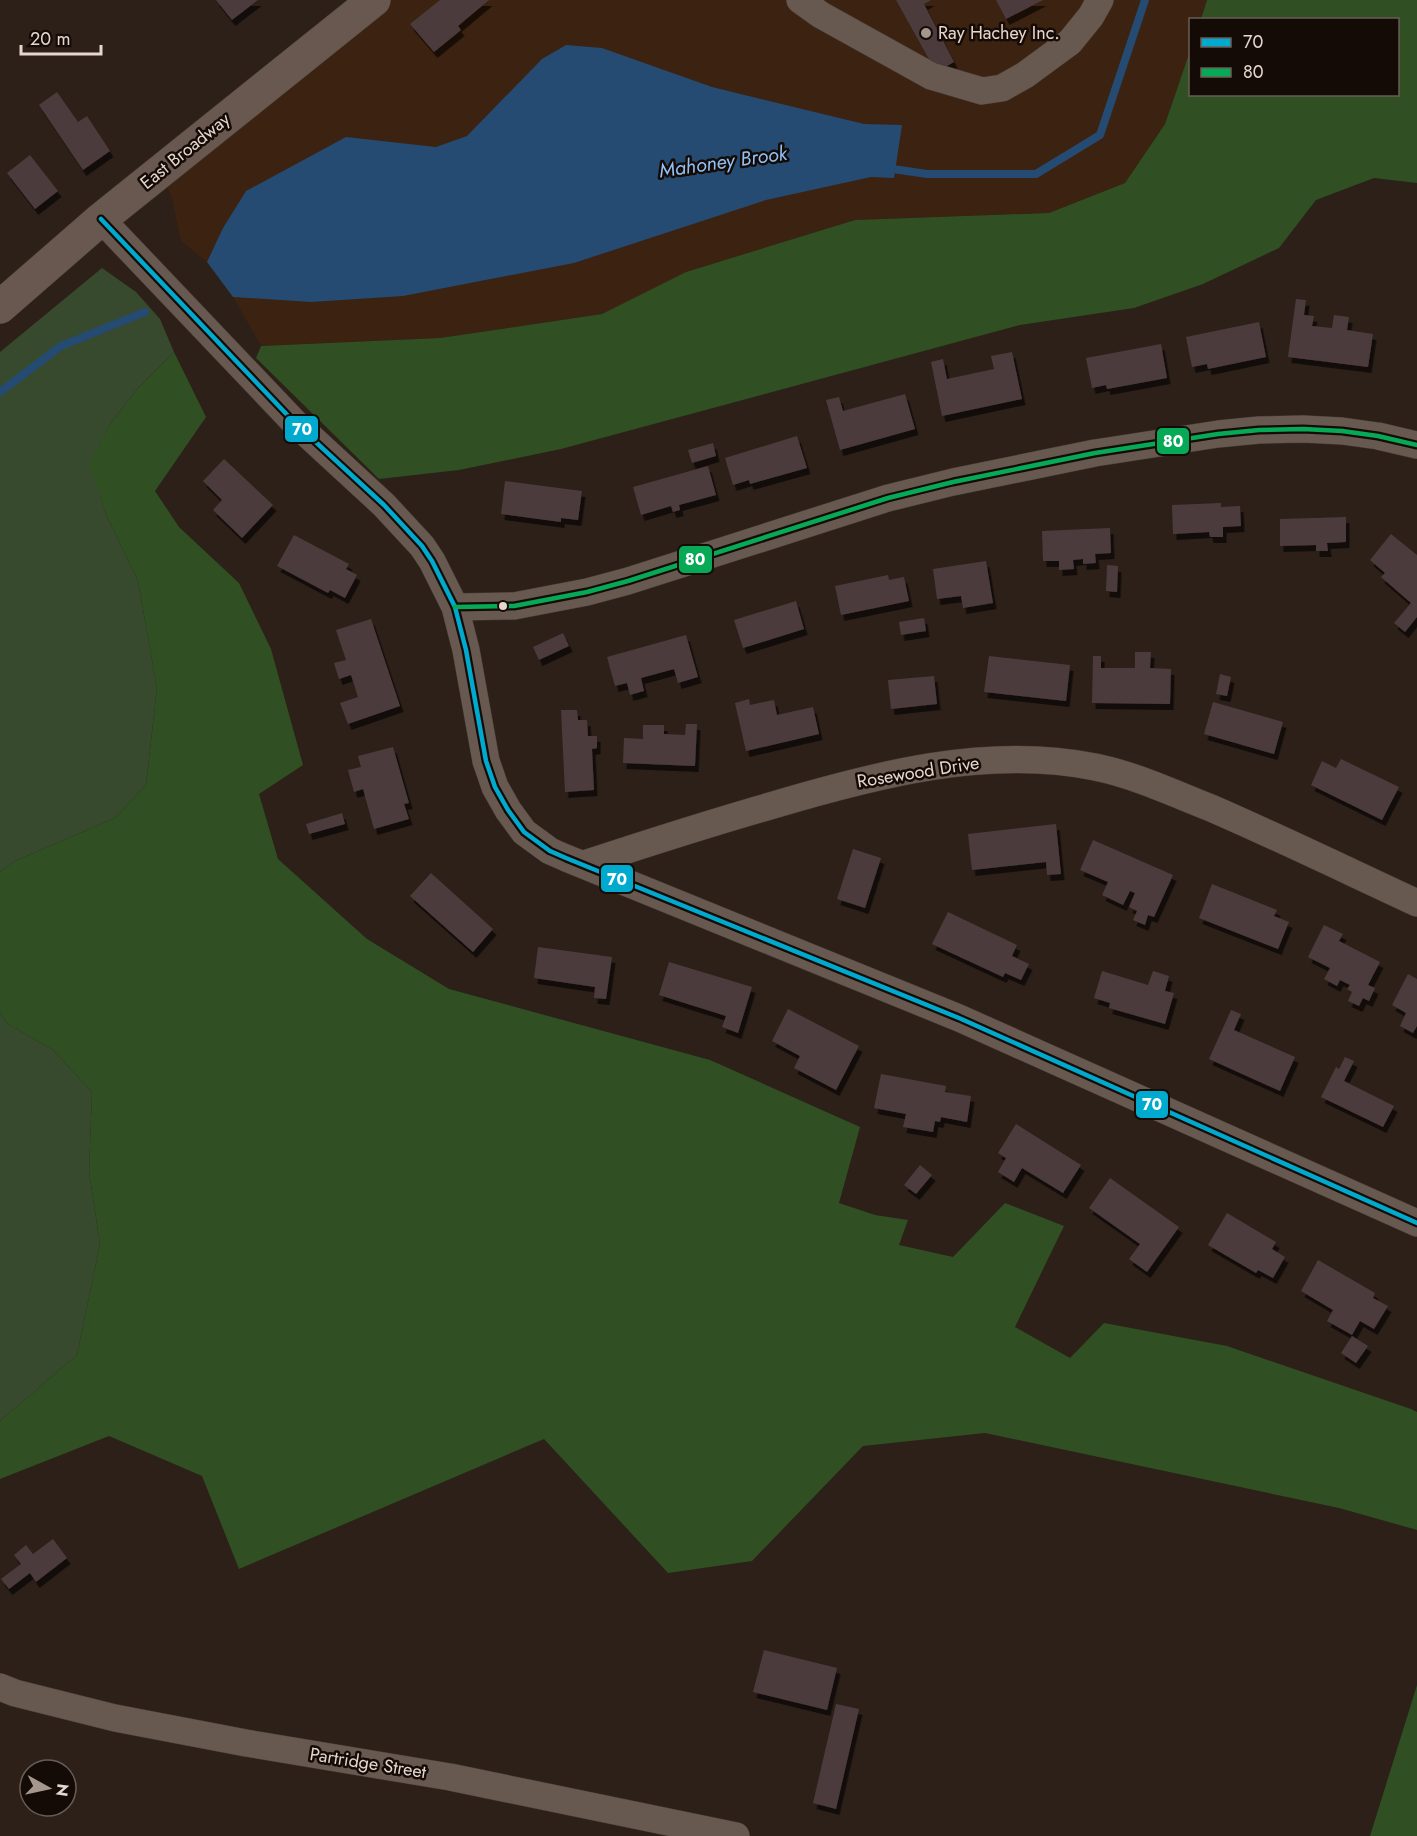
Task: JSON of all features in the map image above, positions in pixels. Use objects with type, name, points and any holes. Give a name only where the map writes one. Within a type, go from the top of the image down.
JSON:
[{"type":"main road","name":"East Broadway","points":[[0,307],[101,219],[374,0]]},
{"type":"street","points":[[800,0],[821,15],[932,76],[982,91],[1002,88],[1025,75],[1070,42],[1091,16],[1100,0]]},
{"type":"street","points":[[101,219],[294,422],[410,531],[432,561],[455,607],[486,761],[495,787],[524,832],[550,850],[959,1018],[1417,1223]]},
{"type":"street","points":[[455,607],[514,606],[587,592],[888,498],[963,479],[1095,453],[1218,434],[1303,429],[1378,436],[1417,445]]},
{"type":"street","name":"Rosewood Drive","points":[[584,864],[838,785],[921,767],[1001,759],[1095,767],[1131,777],[1239,820],[1417,903]]},
{"type":"street","name":"Partridge Street","points":[[0,1687],[15,1694],[115,1718],[246,1743],[450,1776],[736,1836]]},
{"type":"shaded area","points":[[376,0],[1207,0],[1201,18],[1189,18],[1189,54],[1165,124],[1125,183],[1049,213],[855,220],[686,272],[602,314],[440,338],[261,346],[233,297],[207,262],[181,241],[171,195],[160,172]]},
{"type":"green space","points":[[1207,0],[1417,0],[1417,183],[1374,178],[1316,200],[1279,248],[1203,284],[1134,308],[1020,325],[561,449],[459,470],[379,479],[256,358],[261,346],[440,338],[602,314],[686,272],[855,220],[1049,213],[1125,183],[1165,124],[1189,54],[1189,96],[1399,96],[1399,18],[1201,18]]},
{"type":"green space","points":[[102,268],[136,292],[160,319],[174,352],[137,389],[111,423],[90,464],[106,514],[138,581],[157,688],[146,785],[115,818],[15,861],[0,872],[0,352]]},
{"type":"green space","points":[[174,352],[206,417],[155,491],[179,527],[239,583],[271,649],[303,765],[259,794],[278,859],[367,939],[449,989],[710,1060],[860,1127],[839,1203],[875,1215],[908,1220],[899,1245],[953,1257],[1005,1203],[1064,1226],[1015,1327],[1070,1358],[1104,1323],[1227,1346],[1417,1412],[1417,1530],[1339,1508],[985,1433],[863,1446],[752,1561],[668,1573],[544,1439],[239,1569],[202,1476],[109,1436],[0,1479],[0,1421],[77,1355],[100,1244],[89,1172],[92,1092],[53,1050],[8,1024],[0,1013],[0,872],[15,861],[115,818],[146,785],[157,688],[138,581],[106,514],[89,464],[111,423],[137,389]]},
{"type":"green space","points":[[0,1013],[8,1024],[53,1050],[92,1092],[89,1172],[100,1244],[77,1355],[0,1421]]},
{"type":"green space","points":[[1417,1685],[1417,1836],[1370,1836]]},
{"type":"water","points":[[566,45],[602,48],[712,87],[864,124],[902,125],[894,178],[871,177],[766,200],[574,263],[403,296],[311,302],[233,297],[207,262],[223,228],[246,191],[346,137],[436,147],[467,136],[542,59]]},
{"type":"building","points":[[216,0],[258,0],[232,20]]},
{"type":"building","points":[[440,0],[489,0],[458,26],[461,30],[434,52],[410,24]]},
{"type":"building","name":"Ray Hachey Inc.","points":[[896,0],[931,0],[924,4],[954,62],[936,72]]},
{"type":"building","name":"Ray Hachey Inc.","points":[[996,0],[1043,0],[1006,19]]},
{"type":"building","points":[[57,92],[78,122],[87,116],[110,151],[83,170],[39,105]]},
{"type":"building","points":[[30,155],[58,191],[35,209],[7,173]]},
{"type":"building","points":[[1296,299],[1306,300],[1304,315],[1314,316],[1312,326],[1332,328],[1334,315],[1349,317],[1347,330],[1373,334],[1368,367],[1288,357]]},
{"type":"building","points":[[1259,322],[1266,357],[1208,369],[1207,364],[1192,367],[1186,337]]},
{"type":"building","points":[[1161,344],[1167,378],[1107,389],[1106,385],[1092,388],[1086,358]]},
{"type":"building","points":[[1012,352],[1022,399],[942,416],[931,362],[943,359],[947,379],[994,369],[991,356]]},
{"type":"building","points":[[905,394],[915,429],[840,450],[826,400],[839,397],[843,411]]},
{"type":"building","points":[[797,436],[807,468],[750,484],[749,480],[733,485],[725,458]]},
{"type":"building","points":[[713,443],[716,456],[692,463],[688,450]]},
{"type":"building","points":[[224,459],[273,505],[242,538],[213,510],[222,500],[203,481]]},
{"type":"building","points":[[708,466],[716,495],[679,505],[680,510],[673,512],[671,506],[641,515],[633,487]]},
{"type":"building","points":[[505,481],[582,491],[578,520],[561,518],[561,522],[501,514]]},
{"type":"building","points":[[1221,503],[1221,507],[1240,506],[1241,526],[1223,527],[1223,537],[1210,537],[1209,532],[1173,534],[1172,505]]},
{"type":"building","points":[[1346,517],[1346,542],[1327,543],[1328,551],[1316,551],[1316,545],[1280,546],[1280,519]]},
{"type":"building","points":[[1110,528],[1111,553],[1095,554],[1096,563],[1083,564],[1083,559],[1073,560],[1074,569],[1059,570],[1059,561],[1043,561],[1042,531]]},
{"type":"building","points":[[1391,534],[1417,555],[1417,617],[1405,632],[1394,623],[1411,603],[1381,577],[1385,573],[1370,560]]},
{"type":"building","points":[[294,535],[349,564],[346,569],[357,575],[345,598],[330,590],[328,593],[277,566]]},
{"type":"building","points":[[986,561],[993,603],[963,608],[961,596],[937,599],[933,569]]},
{"type":"building","points":[[1107,565],[1118,566],[1117,592],[1106,591]]},
{"type":"building","points":[[888,575],[889,580],[904,577],[909,601],[841,615],[835,586]]},
{"type":"building","points":[[796,601],[804,629],[743,648],[734,620]]},
{"type":"building","points":[[924,618],[926,631],[901,635],[899,622]]},
{"type":"building","points":[[371,619],[400,706],[348,724],[340,703],[358,697],[351,675],[339,679],[334,663],[346,660],[336,630]]},
{"type":"building","points":[[563,633],[569,646],[539,660],[533,647]]},
{"type":"building","points":[[686,635],[698,677],[678,683],[674,669],[641,678],[644,691],[630,695],[627,683],[615,686],[607,657]]},
{"type":"building","points":[[1135,652],[1151,652],[1150,668],[1171,669],[1170,704],[1092,703],[1093,656],[1101,656],[1101,668],[1135,668]]},
{"type":"building","points":[[989,656],[1070,665],[1066,701],[984,692]]},
{"type":"building","points":[[1220,674],[1231,677],[1227,696],[1216,694]]},
{"type":"building","points":[[934,676],[937,704],[891,709],[888,680]]},
{"type":"building","points":[[749,699],[750,705],[774,700],[777,715],[813,707],[819,734],[746,751],[735,703]]},
{"type":"building","points":[[1213,702],[1283,722],[1274,754],[1204,734]]},
{"type":"building","points":[[561,710],[577,710],[578,720],[587,720],[588,736],[597,736],[597,748],[592,749],[594,790],[565,792]]},
{"type":"building","points":[[686,724],[697,724],[695,766],[623,763],[624,738],[643,739],[643,725],[664,725],[664,734],[685,735]]},
{"type":"building","points":[[393,747],[409,803],[404,804],[409,819],[374,829],[363,789],[354,792],[348,770],[361,767],[358,756]]},
{"type":"building","points":[[1341,759],[1399,787],[1382,820],[1311,785],[1322,761],[1336,768]]},
{"type":"building","points":[[342,813],[345,824],[309,834],[306,824]]},
{"type":"building","points":[[1056,824],[1061,874],[1047,875],[1046,862],[972,870],[968,834]]},
{"type":"building","points":[[1093,840],[1173,875],[1154,917],[1148,915],[1145,925],[1133,920],[1137,911],[1129,907],[1135,893],[1130,891],[1123,905],[1102,895],[1108,882],[1080,870]]},
{"type":"building","points":[[853,849],[881,858],[865,908],[837,899]]},
{"type":"building","points":[[431,873],[493,929],[473,952],[410,896]]},
{"type":"building","points":[[1212,884],[1277,910],[1274,916],[1289,922],[1278,949],[1199,918]]},
{"type":"building","points":[[948,912],[1017,945],[1012,956],[1029,964],[1021,980],[1005,973],[1003,977],[932,944]]},
{"type":"building","points":[[1324,925],[1343,934],[1339,941],[1380,962],[1368,985],[1375,988],[1369,1001],[1363,998],[1359,1006],[1348,1001],[1352,992],[1347,989],[1350,985],[1340,980],[1337,986],[1324,979],[1330,968],[1308,957]]},
{"type":"building","points":[[538,947],[612,957],[606,999],[594,998],[595,987],[534,978]]},
{"type":"building","points":[[669,962],[752,987],[738,1033],[722,1027],[726,1016],[659,995]]},
{"type":"building","points":[[1102,971],[1148,985],[1153,971],[1169,976],[1165,991],[1174,993],[1165,1024],[1109,1008],[1110,1003],[1094,998]]},
{"type":"building","points":[[1408,974],[1417,979],[1417,1026],[1413,1033],[1400,1026],[1406,1013],[1392,1005]]},
{"type":"building","points":[[788,1009],[859,1046],[836,1090],[794,1068],[800,1056],[772,1041]]},
{"type":"building","points":[[1231,1010],[1241,1014],[1234,1030],[1295,1057],[1280,1091],[1209,1059]]},
{"type":"building","points":[[1345,1057],[1354,1061],[1344,1081],[1394,1106],[1383,1127],[1321,1097],[1336,1067],[1339,1069]]},
{"type":"building","points":[[881,1074],[946,1086],[945,1092],[971,1096],[967,1122],[941,1117],[940,1122],[935,1121],[933,1132],[903,1127],[906,1114],[874,1108]]},
{"type":"building","points":[[1016,1124],[1081,1165],[1063,1193],[1022,1168],[1014,1182],[998,1172],[1006,1158],[998,1153]]},
{"type":"building","points":[[920,1165],[932,1175],[916,1194],[904,1185]]},
{"type":"building","points":[[1110,1178],[1179,1227],[1147,1272],[1129,1259],[1140,1244],[1089,1208]]},
{"type":"building","points":[[1227,1213],[1276,1242],[1272,1249],[1285,1257],[1273,1278],[1258,1270],[1256,1273],[1208,1245]]},
{"type":"building","points":[[1318,1260],[1375,1293],[1373,1298],[1388,1306],[1374,1329],[1360,1321],[1352,1335],[1327,1321],[1333,1310],[1301,1291]]},
{"type":"building","points":[[1352,1336],[1368,1346],[1356,1363],[1341,1353]]},
{"type":"building","points":[[53,1539],[67,1558],[36,1582],[30,1573],[9,1589],[1,1579],[21,1564],[14,1555],[26,1545],[33,1554]]},
{"type":"building","points":[[764,1650],[837,1668],[827,1710],[753,1692]]},
{"type":"building","points":[[836,1704],[859,1709],[836,1809],[813,1803]]},
{"type":"waterway","name":"Mahoney Brook","points":[[886,168],[927,174],[1036,174],[1100,135],[1145,0]]},
{"type":"waterway","name":"Mahoney Brook","points":[[0,392],[61,346],[145,312]]},
{"type":"transit line","name":"70","points":[[101,219],[294,422],[384,505],[422,546],[455,607],[466,650],[486,761],[495,787],[524,832],[550,851],[959,1018],[1417,1223]]},
{"type":"transit line","name":"80","points":[[455,607],[514,606],[587,592],[888,498],[953,482],[1095,453],[1259,430],[1342,431],[1417,445]]},
{"type":"place","name":"Ray Hachey Inc.","points":[[926,33]]}]
